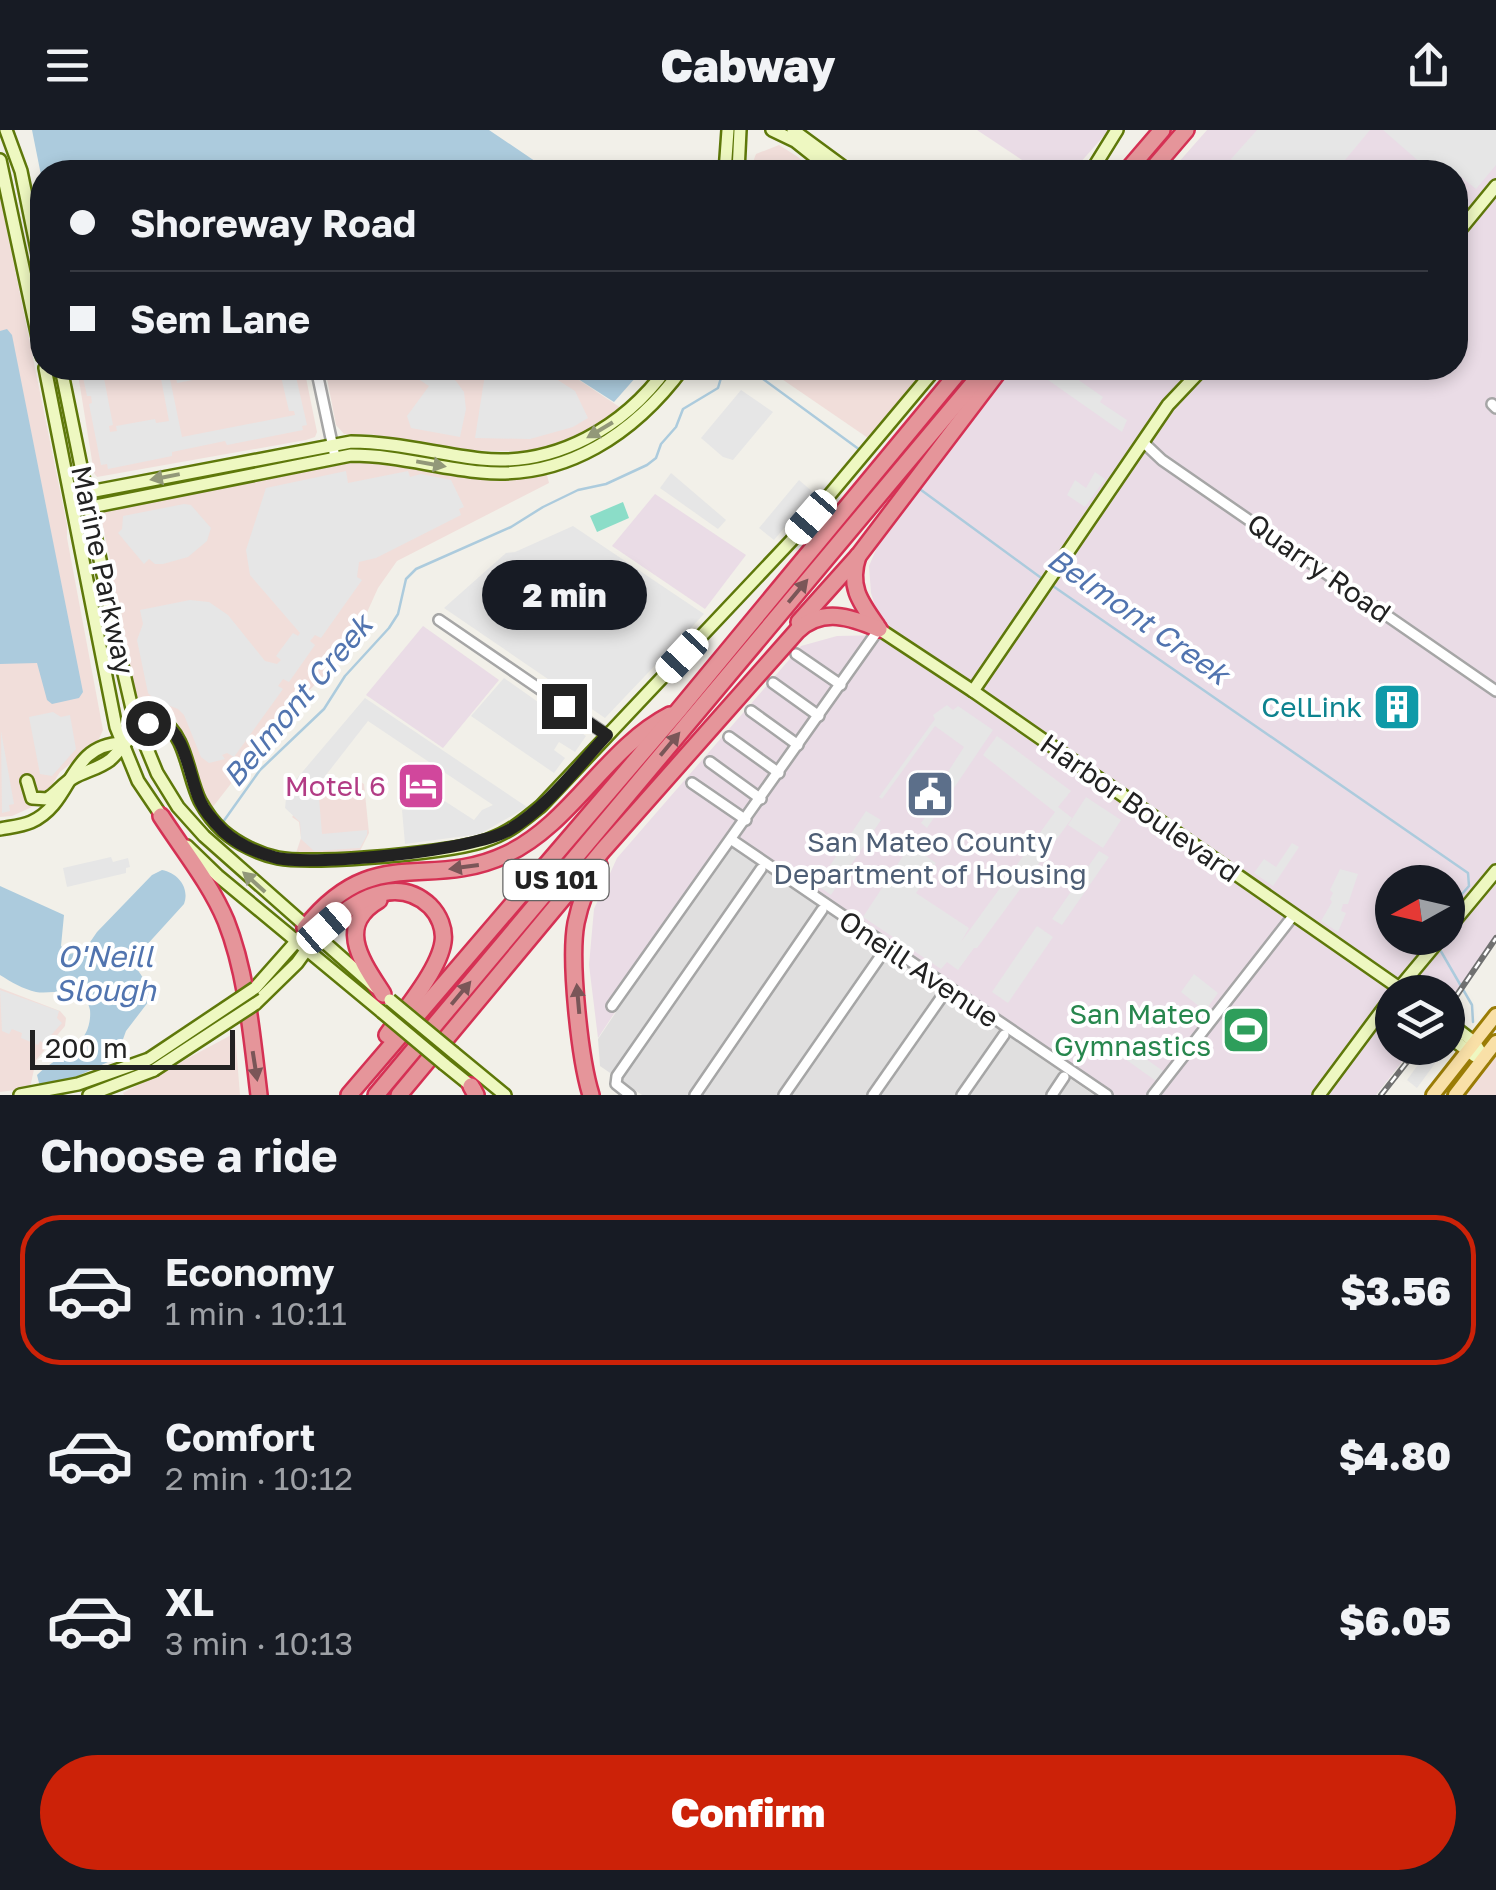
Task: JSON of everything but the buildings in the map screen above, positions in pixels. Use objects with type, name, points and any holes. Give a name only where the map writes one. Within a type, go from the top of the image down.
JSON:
[{"type":"highway","points":[[1136,160],[1162,130]]},
{"type":"highway","points":[[1160,160],[1186,130]]},
{"type":"highway","name":"US 101","points":[[346,1095],[678,711],[952,380]]},
{"type":"highway","name":"US 101","points":[[376,1095],[976,380]]},
{"type":"highway","points":[[752,685],[775,650],[859,554],[992,380]]},
{"type":"highway","points":[[859,554],[854,575],[856,594],[879,629]]},
{"type":"highway","points":[[398,1095],[797,630],[811,620],[837,615],[879,629]]},
{"type":"highway","points":[[306,939],[340,893],[370,877],[472,866],[525,844],[644,728],[678,711]]},
{"type":"highway","points":[[161,816],[206,883],[226,923],[239,966],[259,1095]]},
{"type":"highway","points":[[591,1095],[582,1050],[575,930],[589,884],[622,830]]},
{"type":"highway","points":[[306,939],[340,914],[384,892],[422,900],[436,914],[443,933],[440,952],[409,1004],[346,1095]]},
{"type":"highway","points":[[387,998],[358,954],[357,926],[365,911],[378,900],[408,895]]},
{"type":"highway","points":[[406,1095],[421,1070]]},
{"type":"main road","points":[[6,130],[19,164],[30,217]]},
{"type":"main road","points":[[727,160],[728,130]]},
{"type":"main road","points":[[739,160],[740,130]]},
{"type":"main road","points":[[772,130],[795,140],[819,160]]},
{"type":"main road","points":[[793,130],[834,160]]},
{"type":"main road","points":[[1099,160],[1117,130]]},
{"type":"main road","points":[[19,164],[1,169],[30,301]]},
{"type":"main road","points":[[1468,220],[1496,186]]},
{"type":"main road","name":"Marine Parkway","points":[[47,380],[113,714],[138,782],[161,816],[218,876],[387,998],[505,1095]]},
{"type":"main road","name":"Marine Parkway","points":[[64,380],[117,646],[138,729],[164,785],[186,817],[306,939],[382,1012],[476,1092]]},
{"type":"main road","points":[[70,496],[389,443],[494,460],[538,456],[582,441],[611,424],[656,380]]},
{"type":"main road","points":[[73,510],[334,450],[494,473],[541,469],[587,453],[628,429],[674,380]]},
{"type":"main road","points":[[0,829],[31,822],[42,815],[55,804],[79,762],[106,744],[122,743],[138,729],[156,721],[171,728],[201,803],[224,832],[257,852],[297,860],[443,849],[488,840],[526,819],[607,735],[791,540],[926,380]]},
{"type":"main road","points":[[973,691],[1168,405],[1192,380]]},
{"type":"main road","name":"Harbor Boulevard","points":[[879,629],[973,691],[1375,976]]},
{"type":"main road","points":[[27,781],[32,798],[42,800],[54,795],[72,778]]},
{"type":"main road","points":[[1465,908],[1496,870]]},
{"type":"main road","points":[[20,1095],[152,1064],[255,988],[306,939]]},
{"type":"main road","points":[[93,1094],[254,1004],[306,939]]},
{"type":"main road","points":[[1412,975],[1428,955]]},
{"type":"main road","points":[[1433,1095],[1496,1015]]},
{"type":"main road","points":[[1320,1095],[1375,1023]]},
{"type":"main road","points":[[1465,1041],[1484,1058]]},
{"type":"main road","points":[[1456,1095],[1496,1042]]},
{"type":"main road","points":[[1465,1044],[1470,1047]]},
{"type":"street","points":[[319,380],[334,450]]},
{"type":"street","name":"Quarry Road","points":[[1144,443],[1162,460],[1496,691]]},
{"type":"street","points":[[439,620],[607,735]]},
{"type":"street","points":[[612,1006],[879,629]]},
{"type":"street","points":[[796,654],[840,686]]},
{"type":"street","points":[[773,683],[819,716]]},
{"type":"street","points":[[751,711],[798,746]]},
{"type":"street","points":[[729,737],[779,773]]},
{"type":"street","points":[[710,762],[761,799]]},
{"type":"street","points":[[692,783],[746,820]]},
{"type":"street","name":"Oneill Avenue","points":[[732,840],[1107,1095]]},
{"type":"street","points":[[630,1095],[616,1082],[762,870]]},
{"type":"street","points":[[695,1095],[822,910]]},
{"type":"street","points":[[1154,1095],[1292,916]]},
{"type":"street","points":[[784,1095],[882,954]]},
{"type":"street","points":[[874,1095],[943,996]]},
{"type":"street","points":[[962,1095],[1004,1035]]},
{"type":"street","points":[[1052,1095],[1064,1077]]},
{"type":"shaded area","points":[[977,130],[1109,130],[1083,160],[1022,160]]},
{"type":"shaded area","points":[[1207,130],[1496,130],[1496,934],[1465,979],[1465,975],[1375,975],[1375,1065],[1400,1065],[1376,1095],[1115,1095],[728,841],[598,1038],[589,965],[594,909],[617,858],[801,646],[837,636],[884,635],[871,593],[869,566],[881,538],[1003,380],[1468,380],[1468,160],[1181,160]]},
{"type":"shaded area","points":[[1257,130],[1370,130],[1345,160],[1231,159]]},
{"type":"shaded area","points":[[1383,130],[1496,130],[1496,165],[1476,189],[1468,183],[1468,160],[1417,160]]},
{"type":"shaded area","points":[[779,145],[802,160],[754,160],[756,154]]},
{"type":"shaded area","points":[[0,196],[30,343],[30,380],[37,380],[103,730],[97,743],[60,772],[41,803],[0,817]]},
{"type":"shaded area","points":[[79,380],[306,380],[315,437],[97,477]]},
{"type":"shaded area","points":[[84,380],[104,380],[113,425],[109,426],[110,432],[117,431],[116,426],[155,419],[156,423],[169,421],[161,380],[170,380],[182,437],[295,415],[289,411],[282,380],[297,380],[307,425],[302,426],[303,430],[227,445],[225,441],[108,469],[107,464],[101,465],[89,404],[91,396],[87,396]]},
{"type":"shaded area","points":[[327,380],[579,380],[624,410],[587,435],[536,452],[454,450],[370,434],[344,434],[336,425]]},
{"type":"shaded area","points":[[420,380],[454,380],[464,392],[466,409],[460,437],[411,428],[407,416],[429,386]]},
{"type":"shaded area","points":[[484,380],[558,380],[575,391],[588,418],[573,427],[530,439],[475,438]]},
{"type":"shaded area","points":[[783,380],[917,380],[868,438]]},
{"type":"shaded area","points":[[1048,380],[1079,380],[1103,397],[1100,402],[1127,420],[1122,432]]},
{"type":"shaded area","points":[[741,390],[773,412],[733,460],[723,457],[701,438]]},
{"type":"shaded area","points":[[352,459],[546,471],[549,483],[397,561],[378,588],[351,648],[283,717],[212,808],[175,716],[139,706],[127,658],[121,608],[112,586],[101,517],[104,509]]},
{"type":"shaded area","points":[[346,471],[348,483],[408,471],[410,477],[421,474],[451,480],[464,507],[459,509],[461,515],[376,558],[359,562],[357,577],[362,580],[321,638],[315,635],[310,641],[315,645],[289,682],[283,679],[278,686],[283,689],[234,757],[227,753],[222,755],[225,759],[209,763],[201,757],[184,715],[148,693],[137,640],[143,624],[140,610],[190,600],[209,602],[228,615],[265,661],[277,664],[281,660],[276,656],[293,633],[300,633],[250,575],[246,550],[266,488]]},
{"type":"shaded area","points":[[1095,472],[1105,479],[1085,507],[1067,495],[1075,480],[1086,488]]},
{"type":"shaded area","points":[[671,473],[726,520],[718,529],[660,488]]},
{"type":"shaded area","points":[[799,480],[814,493],[774,540],[759,528]]},
{"type":"shaded area","points":[[655,494],[746,555],[705,609],[612,546]]},
{"type":"shaded area","points":[[191,505],[211,528],[207,541],[188,557],[163,564],[149,559],[144,564],[118,533],[123,516]]},
{"type":"shaded area","points":[[573,526],[704,614],[605,718],[444,608],[506,553]]},
{"type":"shaded area","points":[[423,626],[499,680],[443,748],[366,695]]},
{"type":"shaded area","points":[[504,678],[586,736],[575,752],[559,742],[554,750],[565,758],[554,773],[471,716]]},
{"type":"shaded area","points":[[365,698],[527,807],[480,834],[405,844],[402,810],[420,808],[420,802],[443,800],[474,820],[493,805],[368,721],[312,793],[319,798],[322,834],[367,830],[367,835],[360,848],[314,851],[301,839],[300,822],[285,808],[287,790]]},
{"type":"shaded area","points":[[947,705],[953,710],[958,706],[993,730],[927,828],[921,823],[944,791],[944,778],[964,747],[935,726],[882,799],[879,797],[935,719],[933,715]]},
{"type":"shaded area","points":[[53,712],[61,717],[70,715],[76,749],[52,776],[40,774],[29,717]]},
{"type":"shaded area","points":[[1,731],[14,804],[9,805],[10,811],[2,813]]},
{"type":"shaded area","points":[[997,736],[1071,791],[1058,807],[1072,818],[958,970],[947,962],[941,969],[863,917],[905,853],[912,857],[917,850],[936,863],[916,893],[969,928],[961,942],[1055,812],[983,755]]},
{"type":"shaded area","points":[[359,781],[364,784],[369,833],[360,851],[296,853],[301,838],[299,822],[292,817],[318,785]]},
{"type":"shaded area","points":[[1086,797],[1121,820],[1103,848],[1068,825]]},
{"type":"shaded area","points":[[866,811],[881,820],[831,895],[817,885]]},
{"type":"shaded area","points":[[1292,843],[1299,847],[1273,886],[1254,873],[1264,859],[1276,867]]},
{"type":"shaded area","points":[[733,846],[1094,1095],[642,1095],[600,1066],[598,1039]]},
{"type":"shaded area","points":[[1099,851],[1109,857],[1062,925],[1052,919]]},
{"type":"shaded area","points":[[111,857],[113,862],[128,858],[130,867],[126,873],[67,887],[63,868]]},
{"type":"shaded area","points":[[1340,869],[1358,874],[1348,904],[1343,904],[1341,911],[1346,913],[1338,932],[1321,921],[1332,902],[1330,890]]},
{"type":"shaded area","points":[[1037,926],[1053,937],[1008,1003],[992,992]]},
{"type":"shaded area","points":[[1194,974],[1218,993],[1205,1011],[1181,992]]},
{"type":"shaded area","points":[[0,988],[60,1011],[66,1018],[65,1026],[36,1060],[30,1088],[0,1092]]},
{"type":"shaded area","points":[[0,990],[59,1011],[57,1018],[62,1023],[38,1045],[12,1029],[9,1034],[2,1031]]},
{"type":"shaded area","points":[[235,1033],[240,1095],[124,1095],[123,1093]]},
{"type":"shaded area","points":[[1118,1039],[1163,1071],[1156,1081],[1111,1049]]},
{"type":"shaded area","points":[[1496,1056],[1496,1095],[1465,1095]]},
{"type":"shaded area","points":[[1418,1065],[1434,1065],[1417,1088],[1407,1080]]},
{"type":"green space","points":[[623,502],[629,518],[597,532],[590,516]]},
{"type":"water","points":[[32,130],[489,130],[533,160],[38,160]]},
{"type":"water","points":[[7,329],[12,335],[83,692],[79,698],[52,704],[47,700],[37,663],[0,664],[0,331]]},
{"type":"water","points":[[580,380],[633,380],[614,402]]},
{"type":"water","name":"O'Neill Slough","points":[[162,870],[181,882],[185,898],[184,904],[144,948],[137,969],[152,997],[126,1031],[118,1053],[108,1062],[69,1080],[40,1087],[37,1075],[83,1037],[90,1010],[87,1001],[76,993],[36,992],[0,975],[0,886],[64,915],[61,946],[69,954],[84,951],[97,932],[152,875]]},
{"type":"waterway","name":"Belmont Creek","points":[[223,822],[260,770],[324,709],[345,676],[389,628],[398,614],[406,579],[416,569],[511,527],[578,490],[606,484],[647,465],[676,427],[683,409],[718,388],[720,380]]},
{"type":"waterway","name":"Belmont Creek","points":[[764,380],[860,450]]},
{"type":"waterway","name":"Belmont Creek","points":[[917,487],[1044,580]]},
{"type":"waterway","name":"Belmont Creek","points":[[1050,584],[1456,865]]},
{"type":"waterway","name":"Belmont Creek","points":[[1465,871],[1469,886],[1465,891]]},
{"type":"waterway","name":"Belmont Creek","points":[[1443,955],[1472,1005],[1473,1022]]},
{"type":"railway","points":[[1465,983],[1496,938]]},
{"type":"railway","points":[[1381,1095],[1405,1065]]},
{"type":"place","name":"CelLink","points":[[1397,707]]},
{"type":"place","name":"Motel 6","points":[[421,786]]},
{"type":"place","name":"San Mateo County Department of Housing","points":[[930,794]]},
{"type":"place","name":"San Mateo Gymnastics","points":[[1246,1030]]},
{"type":"route","points":[[148,723],[160,721],[174,731],[201,803],[224,832],[257,852],[277,858],[319,860],[466,846],[509,830],[541,806],[607,735],[564,706]]}]
